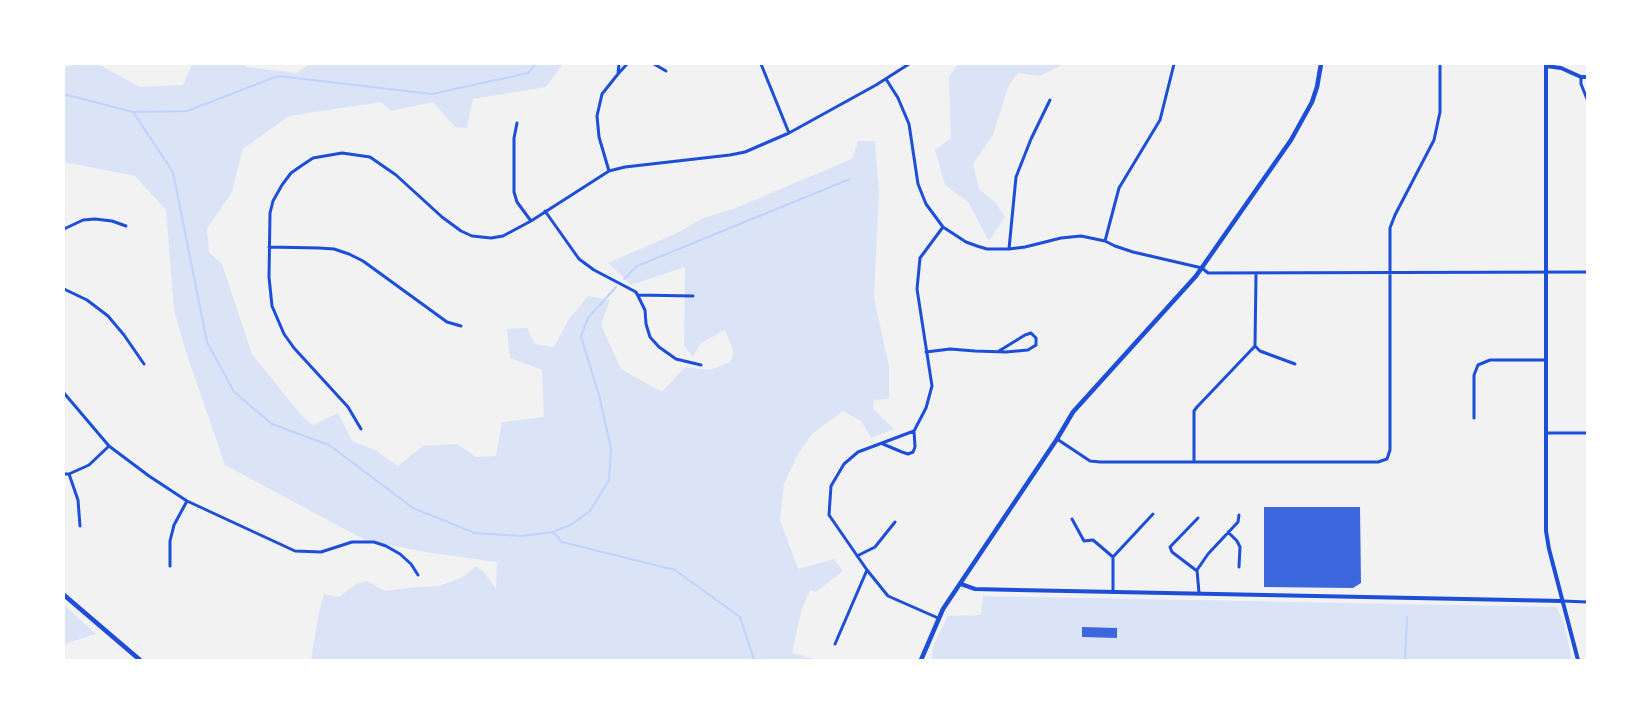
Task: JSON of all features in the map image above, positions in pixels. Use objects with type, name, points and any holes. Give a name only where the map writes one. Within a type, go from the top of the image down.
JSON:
[{"type":"main road","points":[[921,660],[938,618],[1073,412],[1202,268],[1291,140],[1307,114],[1316,89],[1321,64]]},
{"type":"main road","points":[[64,595],[140,660]]},
{"type":"street","points":[[618,74],[619,64]]},
{"type":"street","points":[[609,171],[599,137],[597,116],[602,94],[627,64]]},
{"type":"street","points":[[654,64],[666,71]]},
{"type":"street","points":[[761,64],[789,133]]},
{"type":"street","points":[[361,429],[348,407],[294,348],[284,334],[277,320],[270,292],[270,213],[273,201],[282,184],[291,173],[313,158],[342,153],[370,158],[396,175],[447,221],[461,231],[472,236],[491,238],[503,236],[531,221],[609,171],[625,167],[745,152],[789,133],[886,79],[909,64]]},
{"type":"street","points":[[1105,241],[1119,188],[1160,120],[1174,64]]},
{"type":"street","points":[[1057,439],[1090,461],[1100,462],[1378,462],[1387,459],[1390,450],[1390,228],[1434,140],[1440,112],[1440,64]]},
{"type":"street","points":[[1578,660],[1547,541],[1546,65],[1560,68],[1581,77],[1587,77]]},
{"type":"street","points":[[1581,77],[1581,84],[1587,99]]},
{"type":"street","points":[[886,79],[898,98],[909,124],[920,189],[930,210],[943,227],[966,242],[987,249],[1024,247],[1073,236],[1105,241],[1133,252],[1202,268],[1208,273],[1587,272]]},
{"type":"street","points":[[1009,249],[1016,176],[1030,139],[1050,100]]},
{"type":"street","points":[[517,123],[514,138],[514,192],[518,202],[531,221]]},
{"type":"street","points":[[545,211],[578,259],[594,270],[636,292],[645,310],[646,324],[650,337],[666,353],[676,359],[702,365]]},
{"type":"street","points":[[64,229],[83,220],[95,219],[112,221],[126,226]]},
{"type":"street","points":[[883,444],[902,452],[913,452],[915,447],[914,431],[926,408],[932,386],[917,289],[920,258],[943,227]]},
{"type":"street","points":[[269,247],[334,249],[349,254],[362,261],[447,322],[461,326]]},
{"type":"street","points":[[1194,462],[1194,411],[1255,346],[1256,274]]},
{"type":"street","points":[[64,289],[87,300],[108,316],[144,364]]},
{"type":"street","points":[[638,295],[693,296]]},
{"type":"street","points":[[926,352],[950,349],[999,351],[1018,351],[1033,348],[1036,345],[1036,338],[1030,333],[999,351]]},
{"type":"street","points":[[1255,346],[1260,351],[1295,364]]},
{"type":"street","points":[[1474,418],[1474,376],[1478,365],[1490,360],[1546,360]]},
{"type":"street","points":[[64,393],[109,446],[187,501],[295,551],[321,552],[352,542],[374,542],[400,554],[411,564],[418,575]]},
{"type":"street","points":[[914,431],[858,452],[844,464],[831,486],[829,515],[867,570],[888,596],[938,618]]},
{"type":"street","points":[[1546,433],[1587,433]]},
{"type":"street","points":[[64,474],[69,474],[89,465],[109,446]]},
{"type":"street","points":[[69,474],[78,500],[80,526]]},
{"type":"street","points":[[170,566],[170,541],[174,525],[187,501]]},
{"type":"street","points":[[1113,592],[1113,557],[1154,514]]},
{"type":"street","points":[[1199,593],[1197,571],[1208,554],[1238,522],[1239,515]]},
{"type":"street","points":[[1197,571],[1172,552],[1170,547],[1198,518]]},
{"type":"street","points":[[1072,519],[1084,541],[1093,540],[1113,557]]},
{"type":"street","points":[[857,556],[875,546],[895,522]]},
{"type":"street","points":[[1228,532],[1239,544],[1239,567]]},
{"type":"street","points":[[835,644],[867,570]]},
{"type":"street","points":[[960,584],[975,589],[1587,602]]},
{"type":"shaded area","points":[[98,64],[140,87],[183,85],[192,64],[245,64],[246,67],[297,73],[309,64],[563,64],[546,87],[473,99],[467,128],[455,127],[433,102],[391,111],[381,102],[289,116],[243,149],[231,194],[207,228],[209,252],[222,264],[252,354],[301,415],[313,425],[338,413],[352,441],[375,450],[398,466],[423,446],[457,444],[476,457],[496,456],[502,422],[544,417],[542,370],[510,358],[507,329],[527,328],[535,344],[554,347],[569,319],[588,296],[610,300],[601,325],[621,369],[662,392],[685,367],[710,370],[730,362],[734,353],[725,330],[701,343],[693,357],[684,346],[685,267],[631,285],[608,263],[679,232],[703,218],[733,209],[852,159],[858,141],[875,141],[879,192],[874,298],[889,366],[889,399],[874,400],[873,409],[894,429],[871,438],[861,421],[843,411],[812,434],[798,454],[784,484],[780,520],[798,569],[834,559],[843,571],[816,592],[810,590],[801,612],[792,653],[819,660],[311,660],[324,594],[339,597],[356,584],[367,581],[385,591],[439,586],[463,577],[476,566],[484,572],[496,589],[497,562],[431,553],[384,544],[375,540],[365,540],[225,465],[186,352],[174,310],[166,210],[135,176],[64,162],[64,67]]},
{"type":"shaded area","points":[[958,64],[1059,64],[1061,66],[1039,76],[1018,73],[1008,87],[993,135],[973,164],[979,189],[995,202],[1005,217],[989,241],[968,202],[945,185],[935,150],[951,138],[949,77]]},
{"type":"shaded area","points":[[983,596],[1556,607],[1563,620],[1572,660],[931,660],[934,644],[948,616],[981,615]]},
{"type":"shaded area","points":[[64,605],[96,634],[64,644]]},
{"type":"building","points":[[1264,507],[1360,507],[1361,583],[1353,588],[1264,587]]},
{"type":"building","points":[[1082,627],[1117,628],[1117,638],[1082,637]]},
{"type":"waterway","points":[[133,112],[187,111],[278,76],[432,94],[528,73],[536,64]]},
{"type":"waterway","points":[[64,94],[133,112],[173,172],[207,342],[234,392],[272,424],[329,445],[413,508],[475,533],[521,536],[553,532],[572,524],[590,511],[609,480],[611,449],[600,399],[581,336],[588,318],[616,287]]},
{"type":"waterway","points":[[624,279],[637,266],[850,179]]},
{"type":"waterway","points":[[553,532],[562,542],[675,570],[740,617],[754,660]]},
{"type":"waterway","points":[[1405,660],[1407,617]]}]
